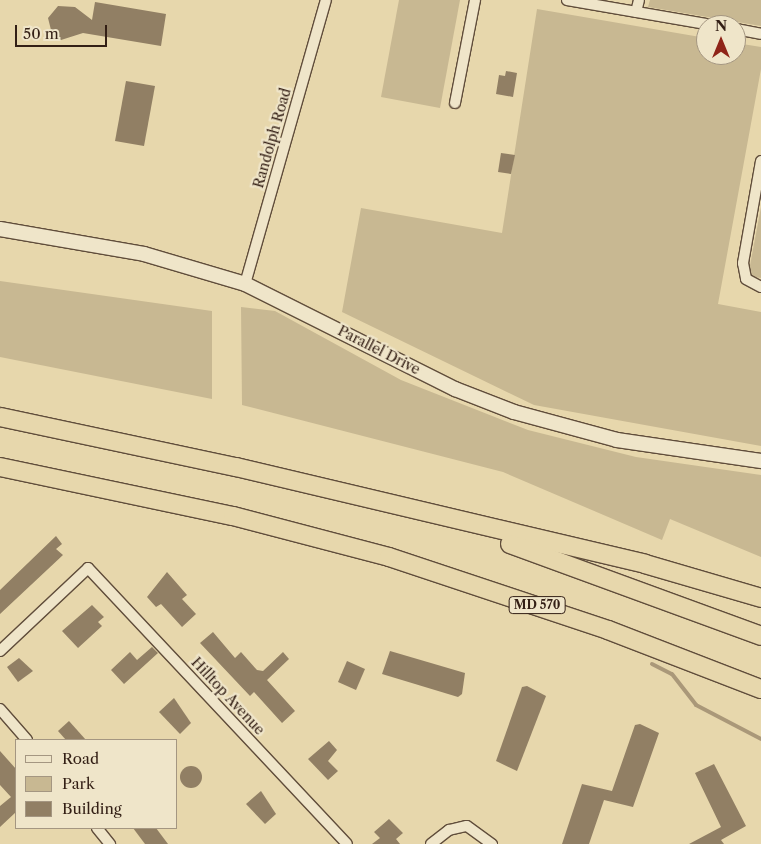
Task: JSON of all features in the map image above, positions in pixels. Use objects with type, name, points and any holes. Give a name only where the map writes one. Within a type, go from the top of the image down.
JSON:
[{"type":"highway","points":[[0,417],[236,467],[398,508],[645,564],[761,598]]},
{"type":"highway","name":"MD 570","points":[[0,466],[232,516],[389,557],[608,630],[761,689]]},
{"type":"highway","points":[[398,508],[622,583],[761,636]]},
{"type":"street","name":"Randolph Road","points":[[244,284],[326,0]]},
{"type":"street","points":[[455,103],[475,0]]},
{"type":"street","points":[[567,0],[696,22]]},
{"type":"street","points":[[636,12],[639,0]]},
{"type":"street","points":[[746,31],[761,34]]},
{"type":"street","points":[[761,161],[743,262],[746,279],[761,287]]},
{"type":"street","name":"Parallel Drive","points":[[0,229],[144,254],[244,284],[455,389],[514,412],[617,440],[761,461]]},
{"type":"street","name":"Hilltop Avenue","points":[[0,650],[88,568],[347,844]]},
{"type":"street","points":[[0,709],[25,739]]},
{"type":"street","points":[[431,844],[449,830],[476,828],[492,844]]},
{"type":"street","points":[[98,829],[110,844]]},
{"type":"green space","points":[[399,0],[460,0],[440,108],[381,97]]},
{"type":"green space","points":[[650,0],[761,0],[761,26],[746,23],[746,15],[696,15],[648,7]]},
{"type":"green space","points":[[537,9],[696,36],[696,65],[746,65],[746,45],[761,47],[761,69],[718,304],[761,312],[761,446],[534,405],[342,312],[361,208],[502,233]]},
{"type":"green space","points":[[761,207],[761,278],[748,276]]},
{"type":"green space","points":[[0,281],[212,311],[212,399],[0,357]]},
{"type":"green space","points":[[241,307],[275,311],[401,380],[528,430],[636,457],[761,475],[761,557],[670,519],[662,540],[503,472],[242,405]]},
{"type":"building","points":[[95,2],[166,14],[161,46],[83,33],[61,40],[52,34],[48,18],[58,6],[75,7],[92,20]]},
{"type":"building","points":[[506,71],[517,73],[513,97],[496,94],[499,75],[505,76]]},
{"type":"building","points":[[126,81],[155,86],[144,146],[115,141]]},
{"type":"building","points":[[501,153],[515,155],[511,174],[498,172]]},
{"type":"building","points":[[56,536],[62,544],[56,549],[63,555],[0,614],[0,590]]},
{"type":"building","points":[[167,572],[187,595],[182,599],[196,614],[182,627],[161,604],[156,607],[147,597]]},
{"type":"building","points":[[92,605],[104,617],[98,622],[102,626],[78,648],[62,631]]},
{"type":"building","points":[[213,632],[235,658],[241,652],[257,670],[263,671],[283,652],[289,659],[267,680],[295,711],[282,723],[254,692],[250,696],[200,643]]},
{"type":"building","points":[[152,647],[158,653],[124,684],[111,670],[130,652],[137,660]]},
{"type":"building","points":[[390,651],[465,673],[462,694],[458,697],[382,674]]},
{"type":"building","points":[[19,658],[33,671],[18,682],[7,667]]},
{"type":"building","points":[[347,661],[365,669],[356,690],[338,682]]},
{"type":"building","points":[[527,686],[546,696],[517,771],[496,761],[522,687]]},
{"type":"building","points":[[174,698],[191,723],[180,734],[159,712]]},
{"type":"building","points":[[69,721],[85,739],[65,739],[58,731]]},
{"type":"building","points":[[640,724],[659,733],[633,807],[604,800],[589,844],[562,844],[582,784],[612,791],[635,725]]},
{"type":"building","points":[[329,741],[337,750],[328,761],[338,771],[328,780],[308,759]]},
{"type":"building","points":[[0,751],[15,768],[15,813],[0,827],[0,806],[11,797],[0,785]]},
{"type":"building","points":[[714,764],[746,826],[721,840],[724,844],[689,844],[721,827],[695,773]]},
{"type":"building","points":[[191,766],[199,769],[202,777],[199,785],[191,788],[183,785],[180,777],[183,769]]},
{"type":"building","points":[[261,791],[276,814],[265,824],[246,804]]},
{"type":"building","points":[[389,819],[403,833],[396,839],[400,844],[372,844],[380,838],[374,832]]},
{"type":"building","points":[[134,829],[157,829],[168,844],[145,844]]},
{"type":"waterway","points":[[652,664],[672,674],[696,705],[761,739]]}]
